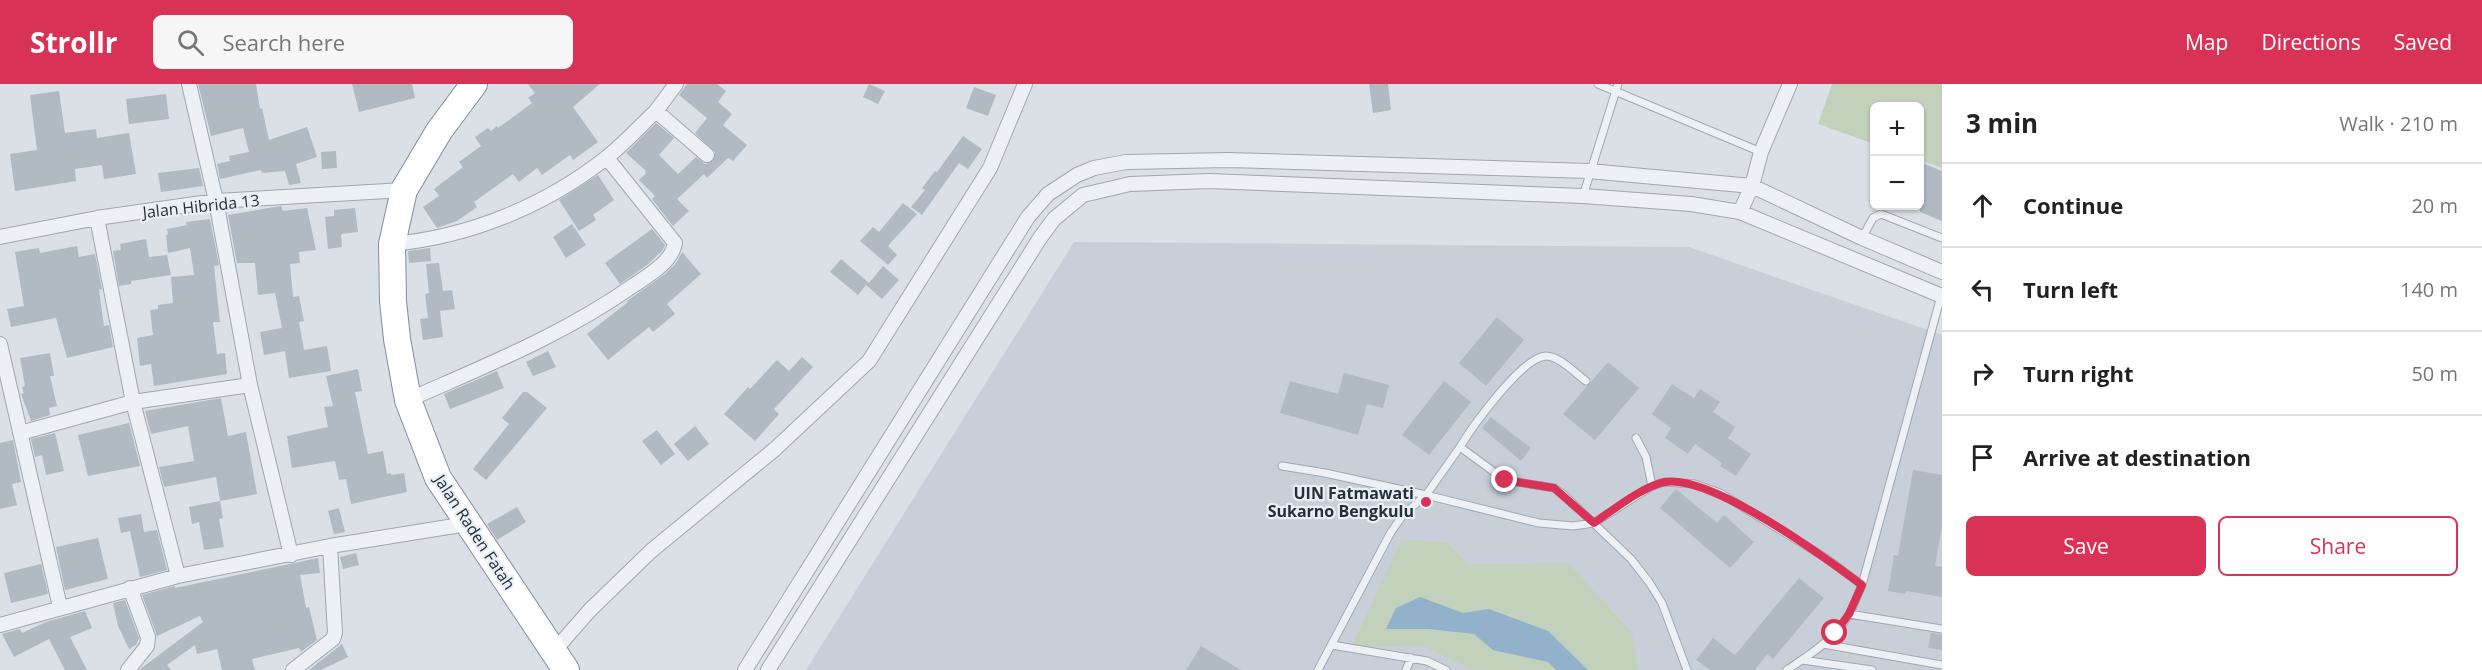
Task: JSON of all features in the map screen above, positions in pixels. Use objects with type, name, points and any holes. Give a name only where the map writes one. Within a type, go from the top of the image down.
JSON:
[{"type":"highway","name":"Jalan Raden Fatah","points":[[474,84],[439,131],[404,190],[392,244],[396,330],[408,400],[438,478],[560,660]]},
{"type":"street","points":[[189,84],[216,201],[250,385],[291,555]]},
{"type":"street","points":[[392,244],[435,239],[500,218],[536,202],[607,158],[656,111],[676,84]]},
{"type":"street","points":[[560,660],[590,610],[651,551],[775,449],[869,361],[990,168],[1024,84]]},
{"type":"street","points":[[1740,212],[1752,186],[1761,152],[1790,84]]},
{"type":"street","points":[[656,111],[707,155]]},
{"type":"street","points":[[408,400],[522,351],[567,328],[611,301],[665,261],[674,250],[675,243],[607,158]]},
{"type":"street","points":[[745,670],[1028,217],[1048,194],[1069,180],[1094,168],[1126,162],[1218,160],[1589,171],[1752,186],[1862,238],[1942,272]]},
{"type":"street","points":[[768,670],[1040,238],[1054,219],[1083,195],[1130,184],[1209,181],[1583,196],[1691,204],[1740,212],[1941,296]]},
{"type":"street","name":"Jalan Hibrida 13","points":[[0,237],[97,218],[216,201],[404,190]]},
{"type":"street","points":[[97,218],[133,402],[178,576]]},
{"type":"street","points":[[0,344],[60,607]]},
{"type":"street","points":[[20,433],[133,402],[250,385]]},
{"type":"street","points":[[0,625],[178,576],[330,546],[467,524]]},
{"type":"street","points":[[293,670],[333,639],[335,633],[330,546]]},
{"type":"street","points":[[128,670],[147,646],[148,637],[130,588]]},
{"type":"lane","points":[[1598,84],[1617,88],[1761,152]]},
{"type":"lane","points":[[1583,196],[1617,88]]},
{"type":"lane","points":[[1862,238],[1873,218],[1881,214],[1942,238]]},
{"type":"lane","points":[[1787,670],[1823,644],[1849,614],[1862,585],[1941,296]]},
{"type":"lane","points":[[1318,670],[1391,532],[1403,515],[1426,495],[1512,379],[1539,358],[1547,356],[1557,360],[1586,381]]},
{"type":"lane","points":[[1636,438],[1646,457],[1652,486]]},
{"type":"lane","points":[[1460,447],[1505,480],[1554,488],[1632,559],[1662,603],[1687,670]]},
{"type":"lane","points":[[1282,466],[1426,495],[1539,523],[1573,526],[1594,523],[1652,486],[1664,482],[1681,481],[1720,493],[1826,558],[1862,585]]},
{"type":"lane","points":[[1849,614],[1942,629]]},
{"type":"lane","points":[[1823,644],[1942,665]]},
{"type":"lane","points":[[1332,645],[1427,661],[1446,670]]},
{"type":"lane","points":[[1406,670],[1411,658]]},
{"type":"lane","points":[[1802,660],[1872,670]]},
{"type":"shaded area","name":"UIN Fatmawati Sukarno Bengkulu","points":[[1074,242],[1689,247],[1942,335],[1942,670],[806,670]]},
{"type":"green space","points":[[1832,84],[1942,84],[1942,168],[1924,161],[1924,102],[1870,102],[1870,143],[1818,124]]},
{"type":"green space","points":[[1402,539],[1448,543],[1467,564],[1568,563],[1632,633],[1638,670],[1473,670],[1421,645],[1351,648]]},
{"type":"water","points":[[1420,597],[1463,613],[1489,609],[1548,631],[1588,670],[1556,670],[1548,662],[1493,650],[1474,634],[1429,629],[1386,629],[1396,608]]},
{"type":"building","points":[[198,84],[256,84],[269,140],[307,127],[317,157],[296,164],[301,183],[289,185],[285,171],[262,173],[261,170],[220,179],[217,164],[230,161],[229,156],[249,152],[243,128],[211,136]]},
{"type":"building","points":[[352,84],[412,84],[415,98],[359,112]]},
{"type":"building","points":[[528,84],[600,84],[573,107],[598,142],[573,160],[570,155],[542,175],[537,168],[519,182],[513,174],[474,202],[477,207],[457,221],[437,228],[423,207],[439,196],[434,189],[463,167],[459,162],[481,146],[475,137],[488,128],[491,131],[497,126],[498,128],[532,103],[528,98],[535,93]]},
{"type":"building","points":[[687,84],[717,84],[726,91],[718,102],[732,114],[723,125],[747,145],[733,161],[728,158],[707,178],[704,174],[677,199],[689,211],[673,226],[652,199],[655,196],[639,180],[646,173],[645,170],[626,153],[656,123],[674,138],[659,155],[678,174],[696,157],[705,164],[713,161],[715,152],[695,133],[707,118],[679,95]]},
{"type":"building","points":[[869,84],[885,91],[878,104],[863,97]]},
{"type":"building","points":[[1369,84],[1388,84],[1391,110],[1373,113]]},
{"type":"building","points":[[974,87],[996,95],[988,116],[966,108]]},
{"type":"building","points":[[59,91],[65,133],[96,129],[97,138],[129,133],[136,174],[104,179],[102,165],[75,169],[76,181],[15,191],[10,154],[37,150],[30,95]]},
{"type":"building","points":[[166,94],[169,119],[129,124],[126,99]]},
{"type":"building","points":[[963,136],[982,149],[968,169],[959,163],[922,215],[911,207],[925,190],[922,188],[935,171],[937,172]]},
{"type":"building","points":[[336,151],[337,168],[322,169],[321,152]]},
{"type":"building","points":[[1924,164],[1942,171],[1942,221],[1920,212],[1924,210]]},
{"type":"building","points":[[199,168],[203,186],[161,192],[158,173]]},
{"type":"building","points":[[598,175],[614,200],[593,215],[596,220],[579,231],[559,200]]},
{"type":"building","points":[[903,203],[917,214],[888,246],[897,255],[888,265],[860,241],[873,227],[879,232]]},
{"type":"building","points":[[281,206],[283,211],[307,208],[316,250],[299,252],[300,263],[290,264],[293,297],[299,296],[304,321],[299,322],[304,350],[327,346],[331,371],[289,378],[285,351],[264,355],[260,332],[282,328],[275,293],[258,295],[255,263],[237,263],[228,215]]},
{"type":"building","points":[[355,208],[358,232],[341,234],[342,247],[328,249],[325,217],[334,216],[334,210]]},
{"type":"building","points":[[210,219],[219,265],[214,266],[220,322],[213,322],[217,354],[225,353],[227,374],[154,386],[151,364],[140,366],[137,338],[153,335],[150,310],[158,309],[158,305],[173,303],[171,277],[194,275],[190,248],[168,253],[167,229],[187,225],[186,222]]},
{"type":"building","points":[[572,224],[586,245],[566,258],[553,237]]},
{"type":"building","points":[[652,229],[665,245],[662,251],[620,284],[605,263]]},
{"type":"building","points":[[146,239],[149,257],[167,255],[171,275],[131,281],[131,284],[119,286],[113,251],[121,250],[120,244]]},
{"type":"building","points":[[77,246],[79,257],[95,254],[102,289],[99,290],[104,326],[109,325],[113,347],[67,358],[56,318],[11,327],[7,309],[24,306],[15,252],[39,248],[40,253]]},
{"type":"building","points":[[430,248],[431,261],[409,263],[408,251]]},
{"type":"building","points":[[682,252],[701,274],[667,304],[675,314],[653,332],[649,327],[608,360],[587,334],[665,274],[677,262]]},
{"type":"building","points":[[841,259],[869,283],[883,266],[899,280],[882,299],[866,285],[858,295],[830,272]]},
{"type":"building","points":[[439,263],[443,291],[452,290],[455,309],[440,311],[443,337],[423,340],[420,319],[428,318],[425,294],[429,293],[426,264]]},
{"type":"building","points":[[1497,317],[1524,340],[1486,386],[1459,363]]},
{"type":"building","points":[[548,351],[556,367],[533,376],[526,362]]},
{"type":"building","points":[[50,353],[54,376],[50,376],[57,406],[49,408],[50,415],[31,421],[21,394],[24,393],[22,387],[25,386],[20,358]]},
{"type":"building","points":[[802,357],[813,367],[774,409],[779,414],[755,441],[724,414],[777,360],[789,371]]},
{"type":"building","points":[[1608,362],[1639,388],[1595,440],[1563,414]]},
{"type":"building","points":[[358,369],[362,391],[355,392],[368,454],[383,451],[387,474],[404,473],[407,492],[351,504],[346,479],[339,480],[335,461],[292,468],[287,436],[328,427],[324,407],[333,406],[326,376]]},
{"type":"building","points":[[497,371],[504,388],[450,409],[444,394]]},
{"type":"building","points":[[1344,373],[1389,385],[1383,408],[1367,404],[1358,435],[1280,413],[1290,381],[1338,394]]},
{"type":"building","points":[[1444,381],[1471,402],[1429,455],[1402,435]]},
{"type":"building","points":[[1672,384],[1694,398],[1700,389],[1720,402],[1713,412],[1735,427],[1728,438],[1751,454],[1736,476],[1720,466],[1722,463],[1695,444],[1688,454],[1665,438],[1671,428],[1652,414]]},
{"type":"building","points":[[523,392],[527,392],[547,408],[486,480],[473,469],[509,424],[502,418]]},
{"type":"building","points":[[221,398],[228,436],[246,432],[257,494],[220,501],[216,477],[164,487],[159,467],[194,461],[188,426],[151,434],[145,411]]},
{"type":"building","points":[[1491,417],[1531,448],[1521,461],[1482,428]]},
{"type":"building","points":[[129,423],[140,466],[88,476],[78,435]]},
{"type":"building","points":[[695,426],[709,444],[688,461],[674,444]]},
{"type":"building","points":[[657,430],[675,454],[661,465],[642,441]]},
{"type":"building","points":[[55,433],[64,471],[46,475],[42,455],[35,457],[31,439]]},
{"type":"building","points":[[13,440],[21,482],[12,484],[17,505],[0,509],[0,443]]},
{"type":"building","points":[[1913,470],[1942,475],[1942,526],[1935,566],[1942,567],[1942,597],[1906,591],[1905,594],[1888,591],[1894,555],[1898,556]]},
{"type":"building","points":[[1676,489],[1717,523],[1724,515],[1754,542],[1730,568],[1660,508]]},
{"type":"building","points":[[220,501],[223,518],[219,519],[224,547],[204,550],[199,522],[192,524],[189,507]]},
{"type":"building","points":[[517,507],[526,522],[497,540],[487,524]]},
{"type":"building","points":[[339,508],[345,532],[334,534],[328,511]]},
{"type":"building","points":[[141,514],[144,532],[157,530],[167,570],[140,577],[130,531],[121,533],[118,518]]},
{"type":"building","points":[[98,538],[108,579],[65,590],[56,547]]},
{"type":"building","points":[[356,553],[359,565],[343,569],[340,557]]},
{"type":"building","points":[[318,558],[320,573],[300,575],[306,608],[309,607],[317,640],[301,652],[299,648],[252,659],[255,670],[222,670],[217,649],[197,654],[195,645],[167,665],[171,670],[139,670],[203,622],[200,616],[157,636],[142,595],[175,586],[175,588]]},
{"type":"building","points":[[41,564],[48,594],[11,603],[4,573]]},
{"type":"building","points":[[1799,578],[1824,598],[1773,659],[1767,654],[1755,670],[1710,670],[1696,660],[1713,638],[1735,655]]},
{"type":"building","points":[[125,600],[139,638],[136,645],[129,649],[118,626],[113,603]]},
{"type":"building","points":[[85,611],[92,628],[70,637],[87,670],[65,670],[49,639],[14,657],[2,634],[20,629],[22,633],[46,622]]},
{"type":"building","points":[[1931,633],[1942,635],[1942,650],[1928,648]]},
{"type":"building","points":[[342,644],[348,657],[321,670],[309,670]]},
{"type":"building","points":[[1201,646],[1241,670],[1186,670]]},
{"type":"place","name":"UIN Fatmawati Sukarno Bengkulu","points":[[1426,502]]},
{"type":"route","points":[[1505,480],[1554,488],[1594,523],[1652,486],[1664,482],[1681,481],[1720,493],[1826,558],[1862,585],[1849,614],[1835,633]]}]
